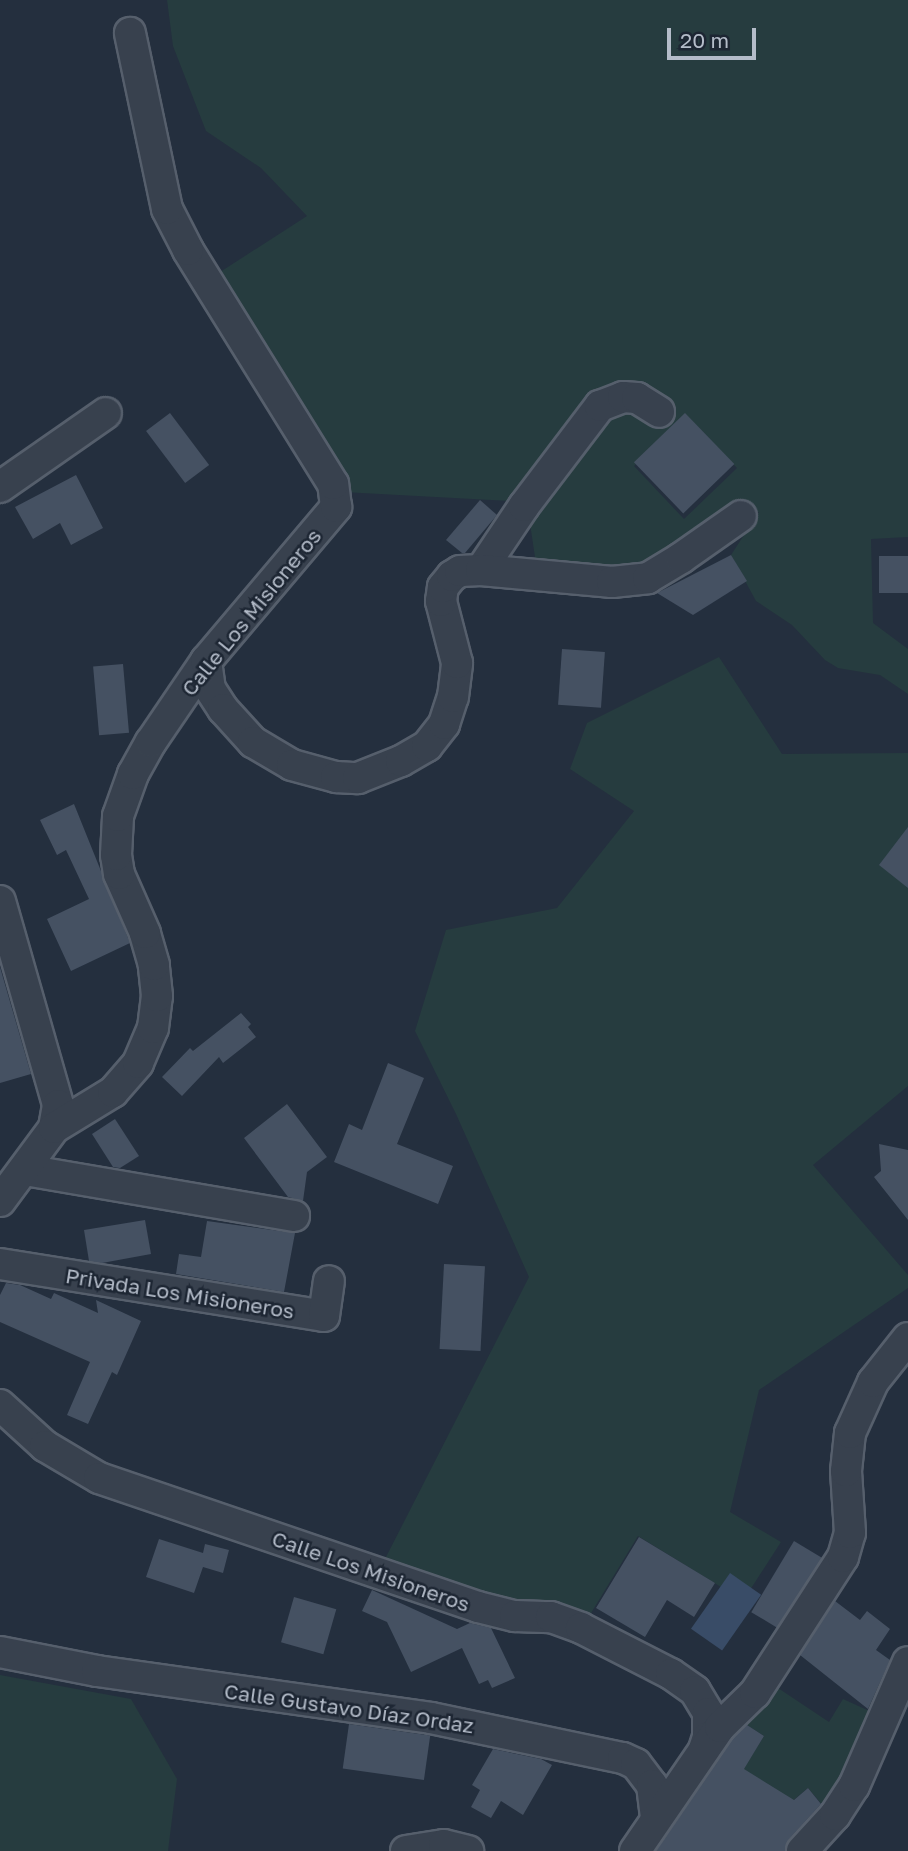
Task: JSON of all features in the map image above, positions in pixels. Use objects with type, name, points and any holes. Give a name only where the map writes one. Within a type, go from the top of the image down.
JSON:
[{"type":"street","name":"Calle Los Misioneros","points":[[0,1201],[54,1128],[113,1092],[138,1063],[153,1028],[157,996],[154,965],[145,933],[119,874],[116,855],[118,816],[124,795],[151,743],[206,661],[336,507],[334,484],[188,250],[167,209],[130,33]]},
{"type":"street","points":[[481,570],[531,496],[600,406],[623,397],[637,398],[659,412]]},
{"type":"street","points":[[0,487],[106,413]]},
{"type":"street","points":[[206,661],[210,690],[237,726],[253,742],[292,765],[336,777],[358,778],[401,761],[427,746],[444,724],[453,697],[457,663],[441,601],[443,587],[460,571],[481,570],[612,582],[648,578],[741,516]]},
{"type":"street","points":[[0,901],[58,1105],[54,1128]]},
{"type":"street","points":[[25,1170],[293,1216]]},
{"type":"street","name":"Privada Los Misioneros","points":[[0,1264],[324,1316],[329,1281]]},
{"type":"street","points":[[635,1851],[704,1749],[736,1708],[755,1693],[843,1557],[850,1533],[846,1471],[850,1433],[873,1381],[908,1338]]},
{"type":"street","name":"Calle Los Misioneros","points":[[0,1405],[46,1446],[99,1478],[478,1607],[515,1616],[551,1617],[581,1628],[671,1674],[695,1691],[708,1713],[708,1737],[704,1749]]},
{"type":"street","name":"Calle Gustavo Díaz Ordaz","points":[[0,1652],[97,1671],[431,1718],[623,1758],[636,1764],[652,1785],[656,1818]]},
{"type":"street","points":[[802,1851],[835,1815],[854,1786],[908,1662]]},
{"type":"street","points":[[406,1851],[453,1849]]},
{"type":"green space","points":[[167,0],[908,0],[908,537],[871,539],[873,623],[908,649],[908,694],[880,675],[838,668],[825,660],[792,625],[756,601],[731,555],[759,512],[744,512],[646,576],[536,564],[529,517],[510,501],[343,492],[217,274],[307,216],[261,168],[206,131],[173,46]],"holes":[[[685,415],[737,468],[684,519],[634,466]]]},
{"type":"green space","points":[[719,657],[782,754],[908,753],[908,1086],[813,1165],[908,1275],[908,1288],[759,1390],[730,1512],[781,1542],[750,1590],[721,1587],[638,1536],[588,1618],[482,1595],[385,1559],[529,1277],[456,1114],[415,1031],[446,930],[557,908],[634,811],[570,769],[587,723]]},
{"type":"green space","points":[[0,1675],[131,1699],[177,1779],[168,1851],[0,1851]]},
{"type":"green space","points":[[775,1686],[829,1722],[843,1699],[876,1714],[859,1753],[824,1807],[808,1788],[772,1818],[731,1789],[764,1736],[739,1720]]},
{"type":"water","points":[[730,1573],[761,1595],[722,1650],[691,1629]]},
{"type":"building","points":[[170,413],[209,465],[185,483],[146,431]]},
{"type":"building","points":[[685,413],[734,464],[683,513],[634,462]]},
{"type":"building","points":[[76,475],[103,528],[71,545],[60,523],[33,539],[15,507]]},
{"type":"building","points":[[480,500],[497,515],[465,553],[462,553],[446,540]]},
{"type":"building","points":[[731,555],[747,581],[693,615],[657,593]]},
{"type":"building","points":[[879,556],[908,556],[908,593],[879,593]]},
{"type":"building","points":[[562,649],[605,652],[601,708],[558,705]]},
{"type":"building","points":[[123,664],[129,733],[99,735],[93,667]]},
{"type":"building","points":[[74,804],[130,943],[71,971],[47,919],[89,899],[66,850],[57,855],[40,820]]},
{"type":"building","points":[[908,827],[908,888],[879,865]]},
{"type":"building","points":[[0,967],[31,1074],[0,1083]]},
{"type":"building","points":[[241,1013],[251,1024],[248,1027],[256,1037],[223,1063],[219,1057],[182,1096],[162,1077],[190,1048],[193,1051]]},
{"type":"building","points":[[388,1063],[424,1078],[397,1144],[453,1166],[438,1204],[334,1162],[349,1124],[362,1130]]},
{"type":"building","points":[[287,1104],[327,1157],[307,1172],[303,1201],[288,1197],[244,1138]]},
{"type":"building","points":[[115,1119],[139,1156],[120,1168],[113,1167],[92,1134]]},
{"type":"building","points":[[879,1144],[908,1150],[908,1220],[874,1177],[881,1171]]},
{"type":"building","points":[[145,1220],[151,1254],[102,1263],[89,1261],[84,1230]]},
{"type":"building","points":[[207,1221],[295,1233],[284,1292],[176,1274],[179,1254],[201,1257]]},
{"type":"building","points":[[444,1264],[485,1266],[480,1351],[440,1349]]},
{"type":"building","points":[[6,1283],[20,1285],[51,1299],[54,1293],[98,1313],[96,1300],[141,1321],[117,1375],[112,1372],[88,1424],[67,1415],[90,1362],[0,1322],[0,1295]]},
{"type":"building","points":[[639,1537],[715,1583],[694,1617],[667,1600],[645,1637],[596,1608]]},
{"type":"building","points":[[159,1539],[203,1553],[205,1544],[229,1550],[223,1573],[203,1567],[194,1593],[146,1577]]},
{"type":"building","points":[[794,1541],[822,1558],[780,1629],[751,1612]]},
{"type":"building","points":[[372,1590],[457,1629],[470,1623],[491,1628],[515,1678],[492,1688],[488,1680],[479,1684],[462,1648],[411,1672],[387,1622],[362,1611]]},
{"type":"building","points":[[294,1597],[336,1609],[323,1654],[281,1642]]},
{"type":"building","points":[[835,1601],[860,1620],[867,1611],[890,1629],[876,1650],[890,1660],[868,1709],[800,1655]]},
{"type":"building","points":[[349,1724],[430,1735],[424,1780],[343,1769]]},
{"type":"building","points":[[747,1725],[764,1736],[744,1769],[794,1800],[808,1788],[821,1804],[789,1839],[785,1851],[656,1851],[733,1738]]},
{"type":"building","points":[[493,1749],[541,1759],[552,1765],[523,1815],[501,1801],[491,1818],[471,1807],[480,1790],[472,1785]]}]
